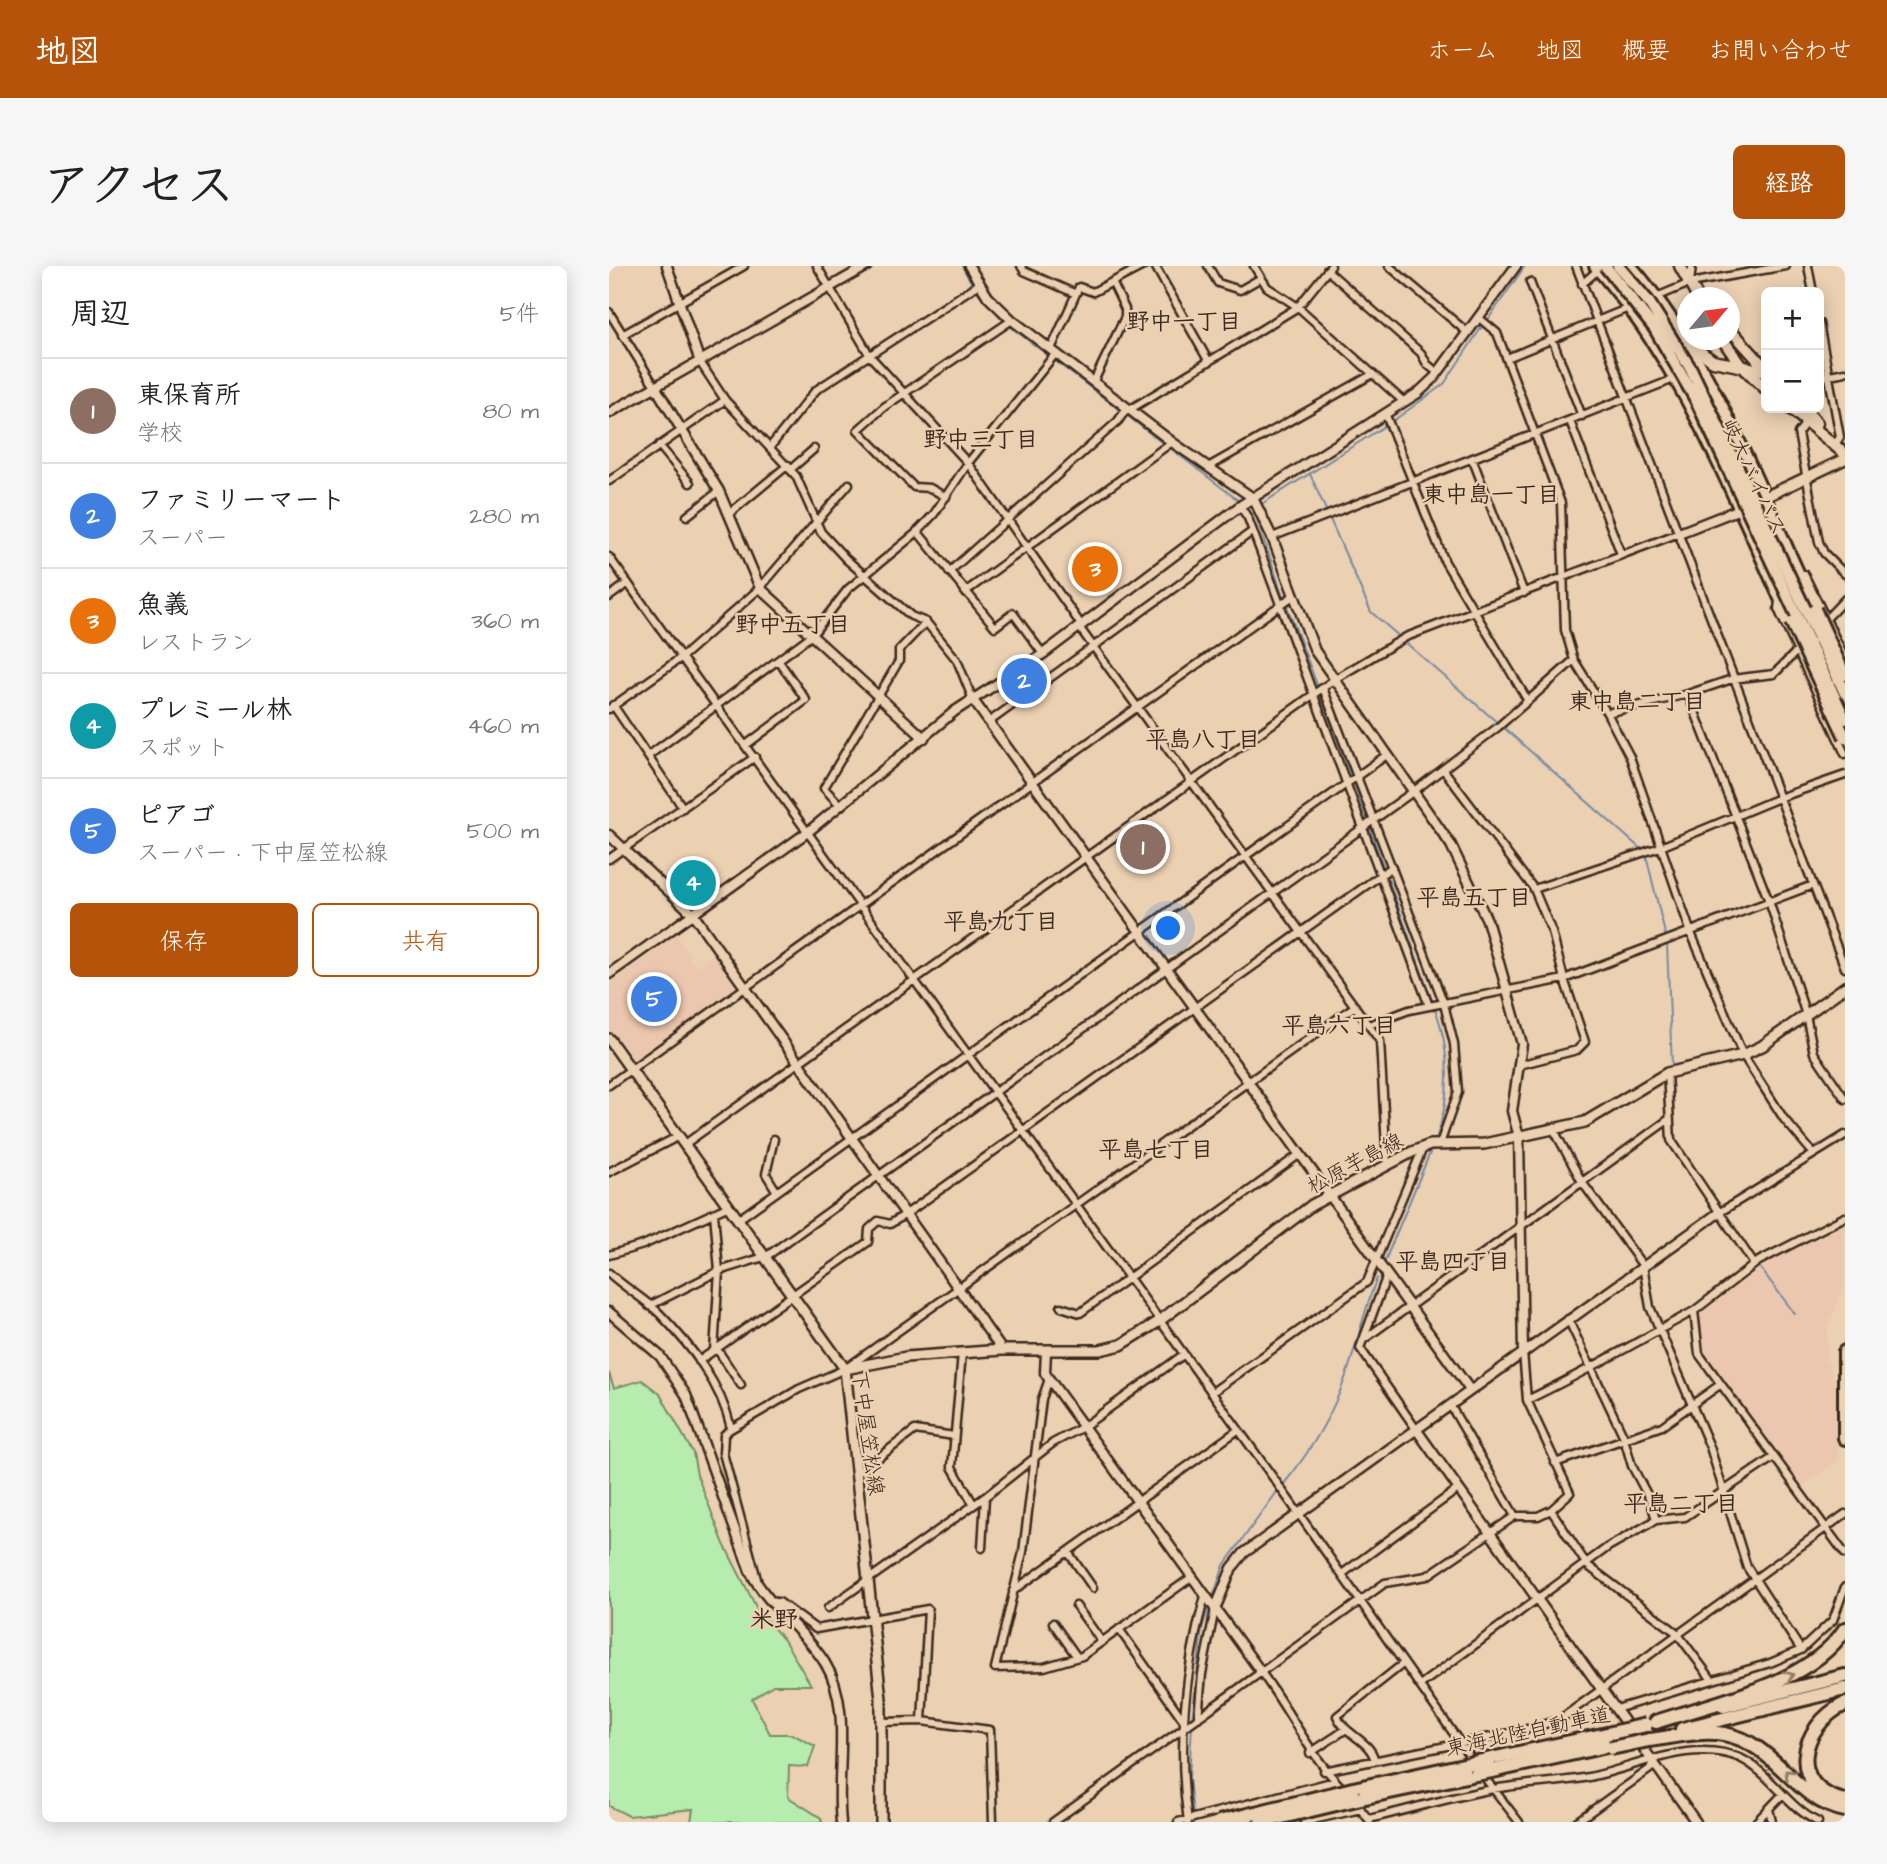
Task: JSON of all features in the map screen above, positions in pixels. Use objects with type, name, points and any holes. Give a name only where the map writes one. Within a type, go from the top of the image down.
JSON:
[{"type":"highway","name":"岐大バイパス","points":[[1618,266],[1663,324],[1705,394],[1845,693]]},
{"type":"highway","points":[[1631,266],[1677,329]]},
{"type":"highway","name":"岐大バイパス","points":[[1602,267],[1655,329],[1696,400],[1845,719]]},
{"type":"highway","points":[[1602,267],[1610,283],[1676,378],[1845,737]]},
{"type":"highway","points":[[1690,350],[1763,498],[1845,675]]},
{"type":"highway","points":[[1845,1352],[1845,1438]]},
{"type":"highway","points":[[1650,1731],[1800,1671],[1826,1653],[1845,1629]]},
{"type":"highway","name":"東海北陸自動車道","points":[[1494,1764],[1541,1760],[1610,1743],[1845,1676]]},
{"type":"highway","name":"東海北陸自動車道","points":[[1650,1731],[1845,1689]]},
{"type":"highway","points":[[1845,1704],[1815,1727],[1806,1747],[1805,1758],[1817,1787],[1833,1798],[1845,1801]]},
{"type":"highway","points":[[1650,1731],[1735,1737],[1763,1750],[1814,1798],[1845,1810]]},
{"type":"highway","name":"東海北陸自動車道","points":[[1261,1822],[1494,1764],[1610,1743]]},
{"type":"highway","name":"東海北陸自動車道","points":[[1219,1822],[1358,1799]]},
{"type":"main road","points":[[1680,266],[1692,287]]},
{"type":"main road","points":[[1690,283],[1694,287]]},
{"type":"main road","points":[[1740,340],[1761,364]]},
{"type":"main road","points":[[1698,350],[1706,358],[1761,369]]},
{"type":"main road","points":[[1730,350],[1761,384]]},
{"type":"main road","points":[[1797,413],[1845,455]]},
{"type":"main road","points":[[1808,413],[1845,455]]},
{"type":"main road","points":[[1763,498],[1845,455]]},
{"type":"main road","name":"松原芋島線","points":[[845,1369],[892,1358],[1002,1350],[1110,1348],[1132,1339],[1158,1322],[1328,1194],[1433,1145],[1484,1144],[1585,1122],[1670,1072],[1743,1055],[1806,1015],[1845,986]]},
{"type":"main road","name":"下中屋笠松線","points":[[609,1039],[767,1256],[845,1369],[882,1721],[879,1780],[881,1822]]},
{"type":"street","points":[[667,266],[700,362],[725,400],[789,467],[806,494],[821,532],[911,616],[926,622],[957,660],[973,700],[1470,1390]]},
{"type":"street","points":[[622,335],[744,266]]},
{"type":"street","points":[[817,266],[870,356],[968,463],[1093,646],[1380,1041],[1387,1165]]},
{"type":"street","points":[[609,413],[867,266]]},
{"type":"street","points":[[969,266],[976,286],[1009,322],[1052,355],[1094,381],[1126,411],[1169,444],[1208,467],[1254,500],[1272,537],[1291,597],[1309,639],[1451,845],[1487,920],[1510,991],[1522,1044],[1512,1111],[1519,1138],[1523,1352],[1527,1400],[1570,1493],[1551,1510],[1538,1516],[1515,1516],[1427,1576],[1385,1583],[1359,1599],[1053,1822]]},
{"type":"street","points":[[1021,266],[1024,271],[1074,293]]},
{"type":"street","points":[[648,756],[812,635],[848,589],[917,531],[946,497],[968,463],[1052,355],[1074,293],[1079,287],[1093,292],[1143,266]]},
{"type":"street","points":[[1154,266],[1209,362]]},
{"type":"street","points":[[1208,266],[1218,283],[1240,290],[1261,278]]},
{"type":"street","points":[[1254,266],[1267,287],[1298,307],[1404,402]]},
{"type":"street","points":[[1389,266],[1467,332]]},
{"type":"street","points":[[609,974],[809,831],[973,700],[1043,654],[1240,506],[1254,500],[1387,416],[1427,386],[1516,266]]},
{"type":"street","points":[[1576,266],[1732,679],[1845,968]]},
{"type":"street","points":[[1690,283],[1692,266]]},
{"type":"street","points":[[1739,266],[1741,275]]},
{"type":"street","points":[[1507,358],[1690,283],[1786,266]]},
{"type":"street","points":[[1808,266],[1812,287]]},
{"type":"street","points":[[1582,284],[1602,267]]},
{"type":"street","points":[[949,572],[1126,411],[1298,307],[1329,268],[1421,353],[1427,364],[1438,373]]},
{"type":"street","points":[[1094,381],[1125,317],[1125,309],[1112,282]]},
{"type":"street","points":[[1530,282],[1582,416]]},
{"type":"street","points":[[770,447],[816,390],[976,286]]},
{"type":"street","points":[[609,312],[719,492],[760,588],[924,738]]},
{"type":"street","points":[[1480,318],[1497,333],[1561,503],[1566,630],[1574,660],[1608,713],[1630,757],[1691,933],[1743,1055],[1784,1119],[1813,1153]]},
{"type":"street","points":[[946,497],[930,488],[914,487],[858,430],[903,394],[1009,322]]},
{"type":"street","points":[[1824,349],[1840,437],[1836,443]]},
{"type":"street","points":[[1824,376],[1845,372]]},
{"type":"street","points":[[1208,467],[1373,374]]},
{"type":"street","points":[[1272,537],[1676,378]]},
{"type":"street","points":[[609,480],[725,400]]},
{"type":"street","points":[[1387,416],[1445,562],[1528,701]]},
{"type":"street","points":[[1570,421],[1621,554]]},
{"type":"street","points":[[1807,421],[1798,433],[1821,548],[1845,574]]},
{"type":"street","points":[[659,444],[690,483]]},
{"type":"street","points":[[965,592],[1169,444]]},
{"type":"street","points":[[730,513],[814,449]]},
{"type":"street","points":[[1472,458],[1524,593]]},
{"type":"street","points":[[683,808],[611,707],[682,657],[760,588],[849,484]]},
{"type":"street","points":[[687,516],[719,492]]},
{"type":"street","points":[[609,1172],[682,1140],[798,1063],[1319,690],[1406,637],[1679,533],[1763,498]]},
{"type":"street","points":[[1211,1393],[1367,1282],[1375,1260],[1458,1092],[1454,1044],[1382,874],[1369,825],[1319,690],[1240,506]]},
{"type":"street","points":[[917,531],[995,627],[1013,613],[1043,654]]},
{"type":"street","points":[[989,722],[1253,531]]},
{"type":"street","points":[[1785,546],[1799,565],[1845,658]]},
{"type":"street","points":[[609,556],[1519,1822]]},
{"type":"street","points":[[609,597],[628,583]]},
{"type":"street","points":[[1779,596],[1778,610],[1845,754]]},
{"type":"street","points":[[609,1085],[1291,597]]},
{"type":"street","points":[[1826,619],[1845,599]]},
{"type":"street","points":[[841,806],[824,788],[899,661],[899,650],[926,622]]},
{"type":"street","points":[[1608,713],[1688,694],[1732,679],[1774,674],[1798,650]]},
{"type":"street","points":[[746,745],[806,700],[778,660]]},
{"type":"street","points":[[649,1306],[719,1271],[767,1256],[1369,825],[1499,726],[1574,660]]},
{"type":"street","points":[[1319,690],[1369,825],[1391,868],[1436,1005]]},
{"type":"street","points":[[1688,694],[1770,904],[1806,1015],[1814,1052],[1845,1099]]},
{"type":"street","points":[[739,1219],[1388,754]]},
{"type":"street","points":[[609,859],[755,757]]},
{"type":"street","points":[[1443,769],[1534,889],[1552,932],[1585,1042],[1577,1050],[1519,1066]]},
{"type":"street","points":[[1534,889],[1644,853],[1779,798],[1845,775]]},
{"type":"street","points":[[609,835],[693,914],[1002,1350]]},
{"type":"street","points":[[699,1361],[868,1242],[869,1229],[878,1221],[890,1224],[906,1214],[1300,930],[1391,868]]},
{"type":"street","points":[[1369,1025],[1436,1005],[1564,979],[1813,886]]},
{"type":"street","points":[[759,1588],[723,1453],[724,1436],[731,1428],[799,1389],[845,1369],[1355,1006]]},
{"type":"street","points":[[1670,1072],[1668,1120],[1671,1140],[1756,1263]]},
{"type":"street","points":[[1363,1340],[1668,1120]]},
{"type":"street","points":[[1554,1130],[1582,1182],[1643,1266],[1650,1307],[1693,1405],[1753,1580],[1801,1650]]},
{"type":"street","points":[[1191,1819],[1190,1722],[1194,1636],[1210,1603],[1244,1553],[1720,1212],[1845,1135]]},
{"type":"street","points":[[774,1139],[766,1174],[777,1192]]},
{"type":"street","points":[[1061,1307],[1080,1313],[1300,1154]]},
{"type":"street","points":[[609,1255],[643,1245],[729,1206]]},
{"type":"street","points":[[714,1213],[719,1271],[715,1350],[741,1385]]},
{"type":"street","points":[[1527,1400],[1592,1368],[1694,1311],[1756,1263],[1845,1217]]},
{"type":"street","points":[[609,1273],[649,1306],[699,1361],[726,1404],[731,1428]]},
{"type":"street","points":[[1387,1275],[1360,1348],[1696,1822]]},
{"type":"street","points":[[609,1311],[660,1356],[686,1395],[750,1571],[759,1588],[811,1643],[826,1664],[836,1688],[840,1721],[841,1822]]},
{"type":"street","points":[[1694,1311],[1699,1354],[1845,1554]]},
{"type":"street","points":[[1569,1319],[1623,1436],[1623,1442],[1656,1520]]},
{"type":"street","points":[[1047,1350],[1045,1373],[1049,1379],[1284,1704],[1310,1753],[1324,1771],[1358,1799],[1370,1820],[1495,1789],[1592,1776],[1703,1752],[1726,1754],[1751,1765],[1797,1810],[1818,1822]]},
{"type":"street","points":[[962,1353],[952,1467],[974,1505]]},
{"type":"street","points":[[828,1608],[985,1497],[1034,1461],[1053,1443],[1083,1427],[1183,1355]]},
{"type":"street","points":[[1049,1379],[1046,1382],[1034,1461],[1023,1552],[995,1668],[1044,1667],[1077,1657],[1192,1577]]},
{"type":"street","points":[[1555,1463],[1623,1442],[1662,1426],[1721,1384]]},
{"type":"street","points":[[1450,1405],[1515,1516]]},
{"type":"street","points":[[857,1473],[915,1430],[954,1436]]},
{"type":"street","points":[[1013,1591],[1238,1430]]},
{"type":"street","points":[[1420,1685],[1608,1547],[1656,1520],[1685,1517],[1774,1457]]},
{"type":"street","points":[[1342,1574],[1458,1489]]},
{"type":"street","points":[[982,1548],[985,1497]]},
{"type":"street","points":[[1551,1510],[1587,1565],[1677,1633],[1712,1681]]},
{"type":"street","points":[[1324,1771],[1559,1720],[1845,1514]]},
{"type":"street","points":[[1068,1552],[1093,1588]]},
{"type":"street","points":[[1616,1709],[1712,1681],[1801,1650],[1833,1620],[1845,1587]]},
{"type":"street","points":[[772,1602],[779,1602],[816,1629],[928,1609],[922,1721]]},
{"type":"street","points":[[1190,1722],[1202,1674],[1210,1603]]},
{"type":"street","points":[[1076,1606],[1102,1642]]},
{"type":"street","points":[[1053,1623],[1077,1657]]},
{"type":"street","points":[[1119,1629],[1190,1722]]},
{"type":"street","points":[[1375,1761],[1372,1749],[1345,1730],[1337,1716],[1403,1663]]},
{"type":"street","points":[[882,1721],[922,1721],[990,1730],[993,1822]]},
{"type":"street","points":[[1310,1753],[1345,1730]]},
{"type":"street","points":[[1576,1822],[1650,1769],[1653,1761]]},
{"type":"street","points":[[1178,1822],[1335,1781]]},
{"type":"street","points":[[1756,1822],[1782,1796]]},
{"type":"street","points":[[1304,1822],[1358,1799]]},
{"type":"street","points":[[1769,1809],[1772,1822]]},
{"type":"shaded area","points":[[676,934],[696,967],[714,953],[738,990],[636,1063],[609,1029],[609,985]]},
{"type":"shaded area","points":[[1845,1225],[1845,1282],[1828,1328],[1827,1357],[1834,1381],[1839,1460],[1802,1486],[1704,1353],[1699,1313],[1767,1263]]},
{"type":"green space","points":[[609,1373],[614,1388],[642,1380],[660,1394],[693,1453],[697,1475],[724,1544],[757,1609],[784,1640],[811,1685],[773,1685],[752,1699],[770,1734],[792,1734],[815,1746],[808,1767],[789,1766],[788,1797],[821,1818],[822,1822],[691,1822],[693,1809],[629,1816],[609,1806]]},
{"type":"waterway","points":[[962,266],[972,284]]},
{"type":"waterway","points":[[1487,321],[1525,266]]},
{"type":"waterway","points":[[975,289],[1004,321]]},
{"type":"waterway","points":[[1008,325],[1121,411]]},
{"type":"waterway","points":[[1393,421],[1444,384],[1483,325]]},
{"type":"waterway","points":[[1125,414],[1165,445]]},
{"type":"waterway","points":[[1260,505],[1388,424]]},
{"type":"waterway","points":[[1170,448],[1238,500]]},
{"type":"waterway","points":[[1310,474],[1371,612],[1401,638]]},
{"type":"waterway","points":[[1250,508],[1254,511],[1284,599]]},
{"type":"waterway","points":[[1286,604],[1318,687]]},
{"type":"waterway","points":[[1405,642],[1499,724]]},
{"type":"waterway","points":[[1320,692],[1368,822]]},
{"type":"waterway","points":[[1503,727],[1643,851]]},
{"type":"waterway","points":[[1369,827],[1384,868]]},
{"type":"waterway","points":[[1646,855],[1666,938]]},
{"type":"waterway","points":[[1386,873],[1433,1003]]},
{"type":"waterway","points":[[1667,944],[1672,1067]]},
{"type":"waterway","points":[[1435,1008],[1444,1041],[1447,1075],[1444,1109],[1435,1142]]},
{"type":"waterway","points":[[1672,1076],[1673,1130]]},
{"type":"waterway","points":[[1674,1136],[1698,1175]]},
{"type":"waterway","points":[[1384,1263],[1432,1148]]},
{"type":"waterway","points":[[1758,1265],[1795,1314]]},
{"type":"waterway","points":[[1283,1485],[1313,1444],[1337,1399],[1377,1278]]},
{"type":"waterway","points":[[1212,1600],[1224,1565],[1279,1489]]},
{"type":"waterway","points":[[1192,1720],[1202,1628],[1210,1605]]},
{"type":"waterway","points":[[1192,1725],[1189,1778],[1193,1814]]},
{"type":"place","name":"魚義","points":[[1095,569]]},
{"type":"place","name":"ファミリーマート","points":[[1024,681]]},
{"type":"place","name":"東保育所","points":[[1143,847]]},
{"type":"place","name":"プレミール林","points":[[693,883]]},
{"type":"place","name":"ピアゴ","points":[[654,999]]},
{"type":"district","name":"野中一丁目","points":[[1184,321]]},
{"type":"district","name":"野中三丁目","points":[[981,439]]},
{"type":"district","name":"東中島一丁目","points":[[1491,494]]},
{"type":"district","name":"野中五丁目","points":[[793,624]]},
{"type":"district","name":"東中島二丁目","points":[[1637,701]]},
{"type":"district","name":"平島八丁目","points":[[1203,739]]},
{"type":"district","name":"平島五丁目","points":[[1474,897]]},
{"type":"district","name":"平島九丁目","points":[[1001,921]]},
{"type":"district","name":"平島六丁目","points":[[1339,1025]]},
{"type":"district","name":"平島七丁目","points":[[1156,1149]]},
{"type":"district","name":"平島四丁目","points":[[1453,1261]]},
{"type":"district","name":"平島二丁目","points":[[1681,1503]]},
{"type":"district","name":"米野","points":[[774,1619]]}]
